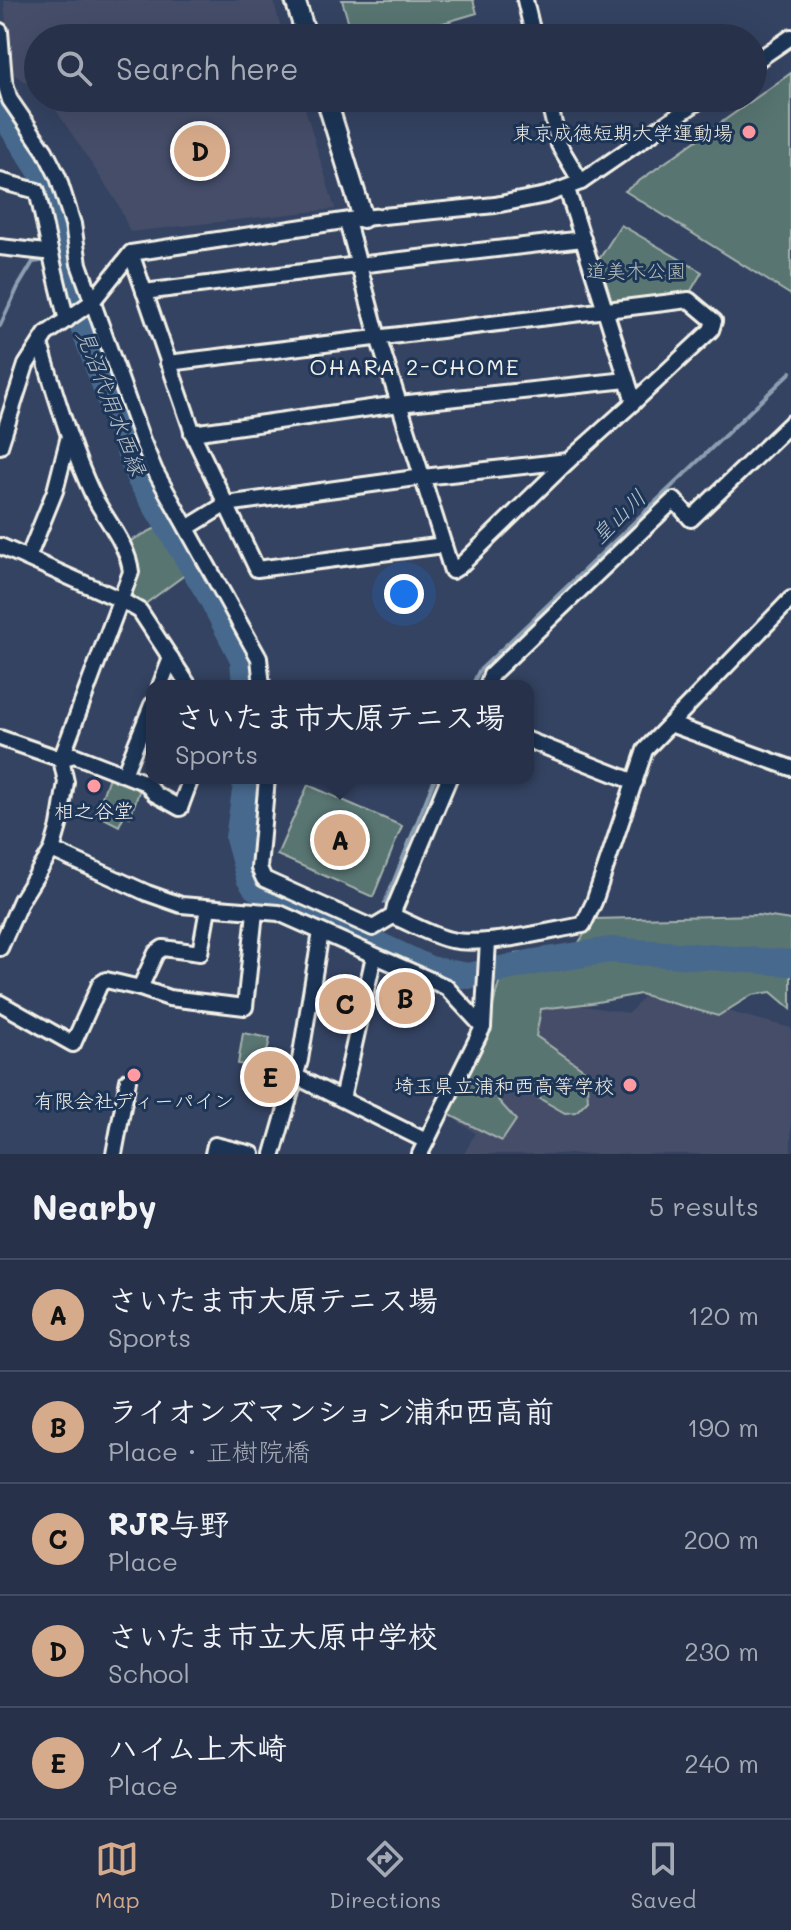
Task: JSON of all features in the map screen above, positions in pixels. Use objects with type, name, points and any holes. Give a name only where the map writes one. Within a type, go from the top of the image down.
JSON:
[{"type":"street","points":[[295,0],[303,24]]},
{"type":"street","points":[[525,0],[531,24]]},
{"type":"street","points":[[0,31],[4,80],[10,100],[45,151],[58,177],[73,224],[79,264],[146,451],[259,658],[261,680]]},
{"type":"street","points":[[767,53],[791,37]]},
{"type":"street","points":[[168,363],[378,337],[689,300],[714,321],[711,330],[452,571],[378,337],[358,265],[355,220],[329,112]]},
{"type":"street","points":[[551,112],[574,186],[583,239],[634,402]]},
{"type":"street","points":[[0,446],[26,365],[46,334],[92,302],[131,253],[355,220],[495,205],[546,195],[574,186],[682,112]]},
{"type":"street","points":[[0,181],[37,191],[67,320]]},
{"type":"street","points":[[144,292],[583,239]]},
{"type":"street","points":[[2,252],[45,252],[49,247]]},
{"type":"street","points":[[131,253],[192,433],[257,569],[444,545]]},
{"type":"street","points":[[0,948],[21,900],[52,850],[66,782],[61,759],[131,572],[128,557],[94,495],[69,436],[40,344]]},
{"type":"street","points":[[192,433],[399,404],[627,380]]},
{"type":"street","points":[[489,680],[674,500],[691,519],[791,423]]},
{"type":"street","points":[[28,558],[55,491],[69,436]]},
{"type":"street","points":[[187,528],[226,504],[568,461]]},
{"type":"street","points":[[0,546],[140,611],[185,680]]},
{"type":"street","points":[[393,916],[450,940],[488,948],[583,925],[594,902],[645,750],[791,599]]},
{"type":"street","points":[[162,680],[171,658]]},
{"type":"street","points":[[124,774],[146,720]]},
{"type":"street","points":[[670,724],[791,768]]},
{"type":"street","points":[[0,738],[61,759],[74,755],[146,783]]},
{"type":"street","points":[[534,742],[635,782]]},
{"type":"street","points":[[147,784],[155,794],[180,808],[189,784]]},
{"type":"street","points":[[266,784],[259,868],[264,879],[373,928],[393,916],[446,784]]},
{"type":"street","points":[[52,850],[181,905],[279,913],[446,987],[483,1027]]},
{"type":"street","points":[[140,988],[156,953],[163,948],[200,953],[208,908]]},
{"type":"street","points":[[0,1003],[73,1044],[100,984],[106,980],[169,998],[245,1007],[255,912]]},
{"type":"street","points":[[273,1154],[300,1060],[321,932]]},
{"type":"street","points":[[295,1076],[342,1099],[423,1147],[483,1027],[488,948]]},
{"type":"street","points":[[342,1099],[374,956]]},
{"type":"street","points":[[114,1154],[128,1080]]},
{"type":"street","points":[[213,1154],[215,1145],[252,1154]]},
{"type":"shaded area","points":[[4,0],[273,0],[280,24],[24,24],[24,81],[10,72]]},
{"type":"shaded area","points":[[57,112],[306,112],[335,209],[130,232],[118,204]]},
{"type":"shaded area","name":"埼玉県立浦和西高等学校","points":[[649,990],[791,1028],[791,1154],[464,1154],[475,1133],[453,1118],[487,1051],[501,993],[629,1013]]},
{"type":"green space","points":[[342,0],[473,0],[477,13],[440,24],[349,24]]},
{"type":"green space","name":"東京成徳短期大学運動場","points":[[791,73],[791,295],[625,191],[736,112],[767,112],[767,90]]},
{"type":"green space","name":"道美木公園","points":[[621,225],[702,272],[689,294],[612,304],[598,261]]},
{"type":"green space","points":[[156,528],[186,574],[145,604],[133,599],[138,569],[128,542]]},
{"type":"green space","points":[[110,774],[139,785],[140,789],[130,817],[124,815],[119,826],[96,814]]},
{"type":"green space","points":[[308,785],[402,826],[373,897],[277,855]]},
{"type":"green space","points":[[758,915],[791,920],[791,1009],[771,992],[752,995],[718,1016],[640,994],[541,1009],[536,1036],[586,1071],[588,1100],[576,1112],[565,1113],[507,1080],[498,1100],[516,1120],[502,1141],[448,1114],[483,1045],[504,963],[515,953],[576,947],[594,919]]},
{"type":"green space","points":[[243,1033],[270,1038],[266,1057],[292,1063],[290,1072],[238,1064]]},
{"type":"waterway","name":"見沼代用水西縁","points":[[0,109],[42,173],[53,205],[71,294],[139,478],[211,597],[243,659],[245,680]]},
{"type":"waterway","points":[[0,326],[33,262],[62,258]]},
{"type":"waterway","name":"皇山川","points":[[475,680],[479,671],[791,372]]},
{"type":"waterway","name":"見沼代用水西縁","points":[[246,784],[238,838],[249,878],[255,887],[430,969],[468,976],[610,950],[791,963]]},
{"type":"waterway","name":"皇山川","points":[[385,903],[433,784]]},
{"type":"place","name":"東京成徳短期大学運動場","points":[[749,132]]},
{"type":"place","name":"さいたま市立大原中学校","points":[[200,151]]},
{"type":"place","name":"相之谷堂","points":[[94,786]]},
{"type":"place","name":"さいたま市大原テニス場","points":[[340,840]]},
{"type":"place","name":"ライオンズマンション浦和西高前","points":[[405,998]]},
{"type":"place","name":"RJR与野","points":[[345,1004]]},
{"type":"place","name":"有限会社ディーパイン","points":[[134,1075]]},
{"type":"place","name":"ハイム上木崎","points":[[270,1077]]},
{"type":"place","name":"埼玉県立浦和西高等学校","points":[[630,1085]]},
{"type":"district","name":"OHARA 2-CHOME","points":[[415,366]]}]
